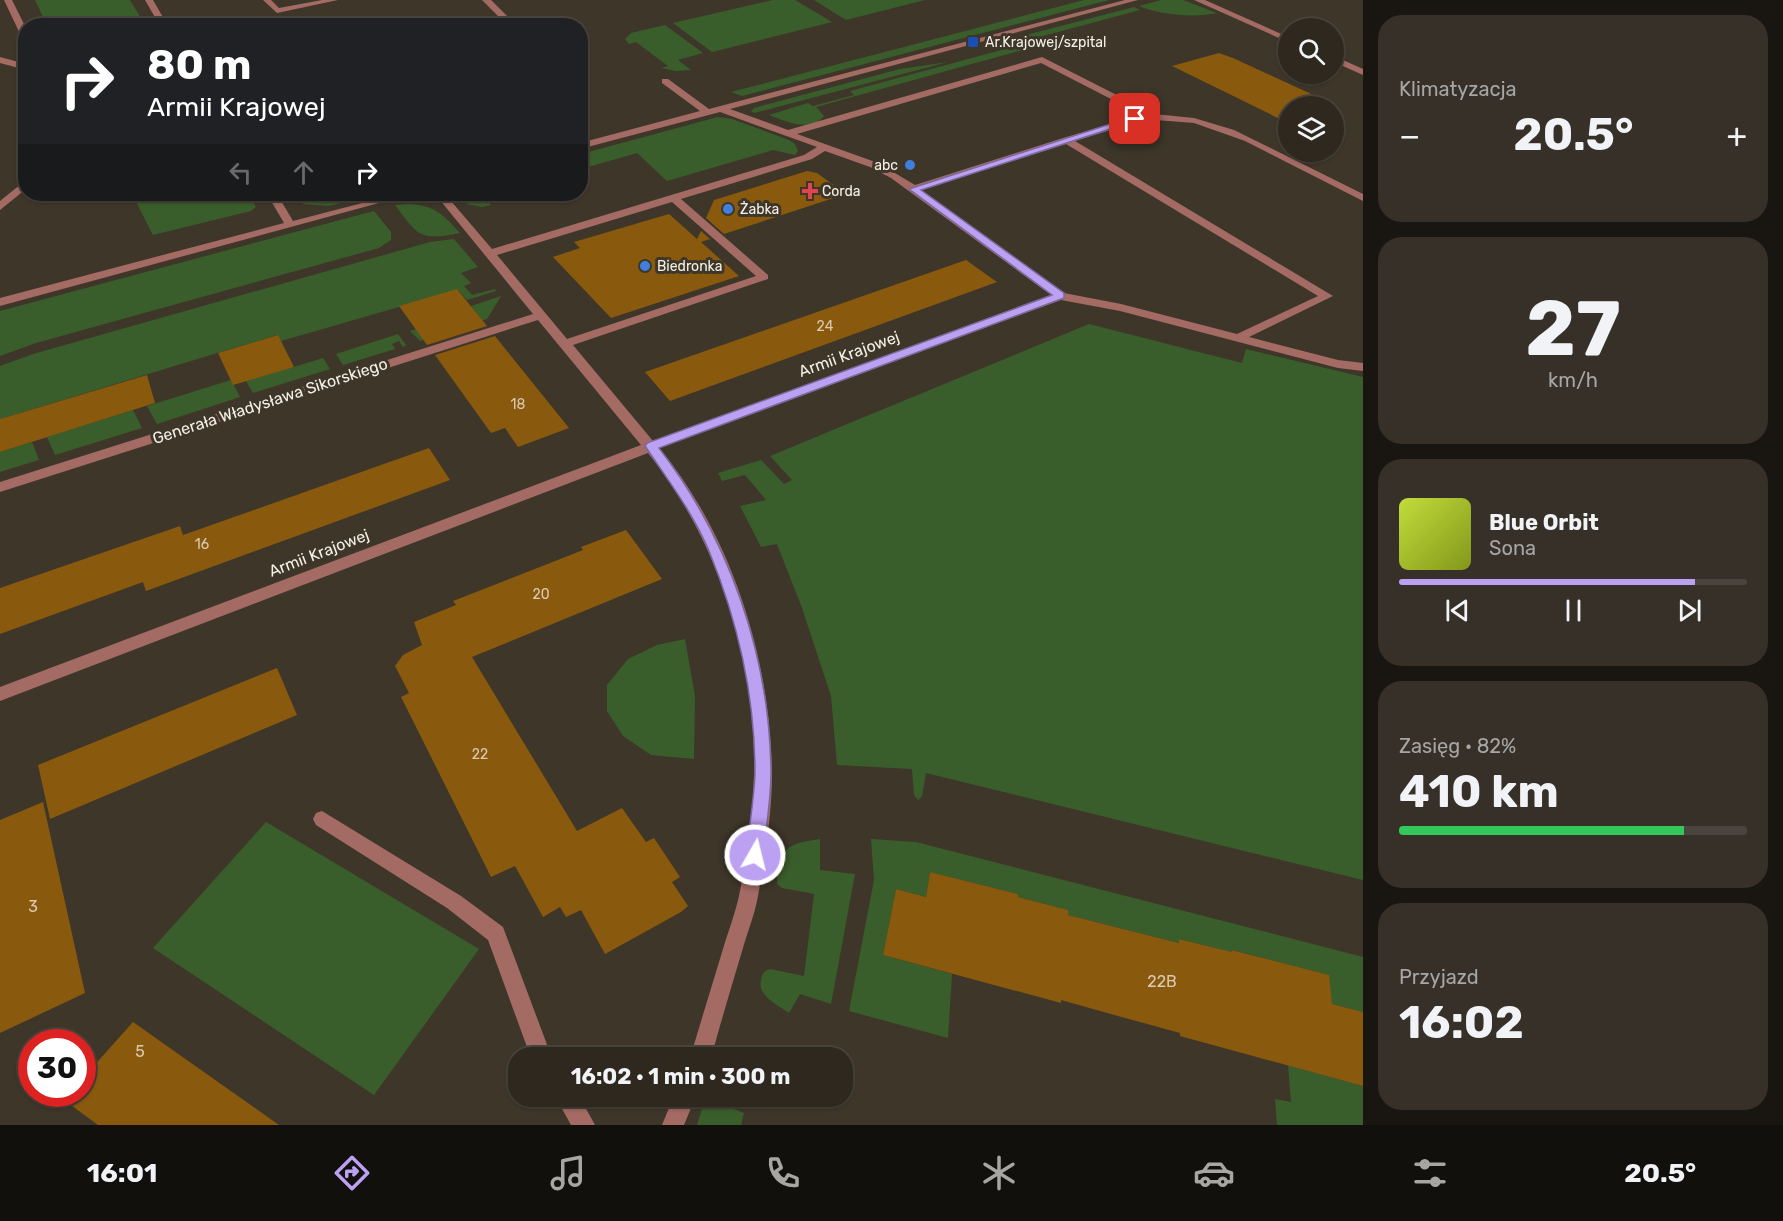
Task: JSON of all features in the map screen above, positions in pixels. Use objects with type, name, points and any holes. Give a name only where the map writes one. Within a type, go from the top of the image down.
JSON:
[{"type":"street","points":[[8,0],[18,21]]},
{"type":"street","points":[[149,0],[159,18]]},
{"type":"street","points":[[267,0],[278,11],[334,0]]},
{"type":"street","points":[[487,0],[486,2],[504,18]]},
{"type":"street","points":[[588,144],[1134,0]]},
{"type":"street","points":[[1198,0],[1278,36]]},
{"type":"street","points":[[0,60],[18,65]]},
{"type":"street","points":[[789,134],[1042,60],[1150,116]]},
{"type":"street","points":[[1344,63],[1363,72]]},
{"type":"street","points":[[665,81],[707,112]]},
{"type":"street","points":[[721,108],[874,165],[914,189],[1060,296],[1120,308],[1338,364],[1363,367]]},
{"type":"street","points":[[914,189],[1066,140],[1150,116],[1191,119],[1227,128],[1363,198]]},
{"type":"street","points":[[1066,140],[1327,296],[1238,338]]},
{"type":"street","points":[[491,252],[808,157],[824,147]]},
{"type":"street","points":[[0,207],[18,190]]},
{"type":"street","points":[[565,344],[764,277],[674,198]]},
{"type":"street","points":[[276,201],[290,225]]},
{"type":"street","points":[[0,302],[381,201]]},
{"type":"street","points":[[446,201],[491,252],[673,474],[715,550],[746,635],[757,691],[763,774],[758,833],[748,898],[703,1047]]},
{"type":"street","name":"Armii Krajowej","points":[[0,694],[651,446],[1060,296]]},
{"type":"street","name":"Generała Władysława Sikorskiego","points":[[0,487],[541,315]]},
{"type":"street","points":[[322,819],[454,902],[496,934],[538,1047]]},
{"type":"street","points":[[573,1107],[584,1125]]},
{"type":"street","points":[[673,1125],[680,1107]]},
{"type":"green space","points":[[35,0],[130,0],[141,18],[44,18]]},
{"type":"green space","points":[[773,0],[795,0],[832,22],[712,52],[673,23]]},
{"type":"green space","points":[[814,0],[925,0],[846,20]]},
{"type":"green space","points":[[1084,0],[1109,0],[742,96],[731,92]]},
{"type":"green space","points":[[1161,0],[1183,0],[1217,13],[1178,15],[1139,6]]},
{"type":"green space","points":[[1134,7],[1140,10],[1002,47],[1030,34]]},
{"type":"green space","points":[[665,25],[703,53],[678,60],[691,70],[676,71],[661,68],[668,66],[636,42],[629,44],[625,39],[631,33]]},
{"type":"green space","points":[[1024,44],[1030,48],[816,107],[824,116],[812,124],[798,124],[769,115],[808,103],[813,106],[854,95],[850,91]]},
{"type":"green space","points":[[948,62],[754,113],[751,111],[754,108],[900,69]]},
{"type":"green space","points":[[718,117],[732,119],[789,140],[795,144],[798,151],[795,155],[773,150],[667,181],[637,153],[588,167],[588,152]]},
{"type":"green space","points":[[136,201],[252,201],[256,207],[251,211],[153,235]]},
{"type":"green space","points":[[313,201],[349,201],[329,206],[301,204]]},
{"type":"green space","points":[[465,201],[487,201],[491,205],[482,207],[467,204]]},
{"type":"green space","points":[[395,205],[425,206],[438,212],[460,233],[436,236],[421,234],[409,224]]},
{"type":"green space","points":[[374,211],[391,232],[391,240],[379,248],[36,343],[0,356],[0,311]]},
{"type":"green space","points":[[454,239],[478,267],[461,273],[471,283],[464,286],[472,295],[495,289],[496,291],[467,300],[458,290],[281,341],[277,335],[0,419],[0,366],[33,354],[430,242]]},
{"type":"green space","points":[[501,296],[487,319],[420,341],[410,331],[437,322],[481,319],[471,306]]},
{"type":"green space","points":[[1089,324],[1242,363],[1246,349],[1363,377],[1363,880],[926,773],[922,796],[918,800],[914,795],[912,769],[837,765],[831,696],[802,608],[777,544],[761,547],[740,506],[766,500],[745,475],[722,481],[718,473],[761,460],[784,484],[792,480],[770,456]]},
{"type":"green space","points":[[398,334],[406,345],[403,347],[399,341],[392,344],[395,349],[343,365],[336,354]]},
{"type":"green space","points":[[323,358],[330,369],[253,393],[243,376],[294,367]]},
{"type":"green space","points":[[231,380],[240,397],[157,424],[147,406]]},
{"type":"green space","points":[[133,410],[142,428],[55,455],[47,437]]},
{"type":"green space","points":[[32,442],[39,460],[0,472],[0,452]]},
{"type":"green space","points":[[685,639],[695,696],[694,759],[651,755],[623,736],[607,711],[607,685],[628,659],[657,645]]},
{"type":"green space","points":[[266,822],[479,949],[374,1095],[153,948]]},
{"type":"green space","points":[[820,839],[820,870],[855,874],[831,1004],[800,994],[789,1013],[765,995],[762,991],[761,978],[770,969],[804,976],[814,894],[782,888],[777,884],[778,872],[782,855],[786,850],[799,843]]},
{"type":"green space","points":[[871,839],[916,842],[1363,957],[1363,1012],[1332,1004],[1328,975],[1233,950],[1232,952],[1179,939],[1179,943],[1068,915],[1068,910],[1018,897],[1018,894],[930,872],[926,897],[896,889],[883,955],[952,974],[948,1038],[849,1011],[874,880]]},
{"type":"green space","points":[[1288,1065],[1363,1086],[1363,1125],[1277,1125],[1275,1099],[1291,1102]]},
{"type":"green space","points":[[702,1107],[728,1107],[744,1113],[741,1125],[697,1125]]},
{"type":"building","points":[[1219,53],[1278,79],[1278,84],[1290,84],[1316,96],[1278,96],[1278,118],[1172,66]]},
{"type":"building","points":[[807,171],[817,173],[846,194],[724,234],[706,218],[714,200]]},
{"type":"building","name":"Biedronka","points":[[669,214],[697,239],[701,231],[710,239],[701,242],[739,276],[611,318],[553,257],[580,248],[574,242]]},
{"type":"building","points":[[966,260],[997,282],[670,401],[645,372]]},
{"type":"building","points":[[457,289],[487,326],[427,345],[399,306]]},
{"type":"building","points":[[278,335],[294,367],[233,385],[218,353]]},
{"type":"building","points":[[495,336],[569,428],[518,447],[505,428],[491,433],[435,355]]},
{"type":"building","points":[[147,375],[155,403],[0,452],[0,419]]},
{"type":"building","points":[[429,448],[450,480],[146,591],[143,582],[0,634],[0,588],[180,526],[183,535]]},
{"type":"building","points":[[626,530],[662,579],[472,657],[577,831],[622,808],[646,842],[654,838],[680,877],[672,882],[688,906],[605,954],[581,910],[566,917],[560,907],[543,917],[515,866],[491,877],[401,697],[409,693],[395,666],[403,655],[422,645],[414,622],[456,605],[453,601],[583,550],[581,547]]},
{"type":"building","points":[[277,668],[297,715],[50,819],[38,765]]},
{"type":"building","points":[[43,802],[85,993],[0,1033],[0,820]]},
{"type":"building","points":[[930,872],[1018,894],[1018,897],[1068,910],[1068,915],[1179,943],[1179,939],[1232,952],[1232,950],[1329,975],[1332,1004],[1363,1012],[1363,1086],[1180,1036],[1180,1033],[1061,1000],[1061,1003],[883,955],[896,889],[926,897]]},
{"type":"building","points":[[133,1022],[279,1125],[98,1125],[74,1107],[96,1107],[96,1063]]},
{"type":"place","name":"Ar.Krajowej/szpital","points":[[973,42]]},
{"type":"place","name":"abc","points":[[910,165]]},
{"type":"place","name":"Corda","points":[[810,191]]},
{"type":"place","name":"Żabka","points":[[728,209]]},
{"type":"place","name":"Biedronka","points":[[645,266]]},
{"type":"route","points":[[755,855],[763,774],[757,691],[746,635],[715,550],[673,474],[651,446],[1060,296],[914,189],[1135,119]]}]
